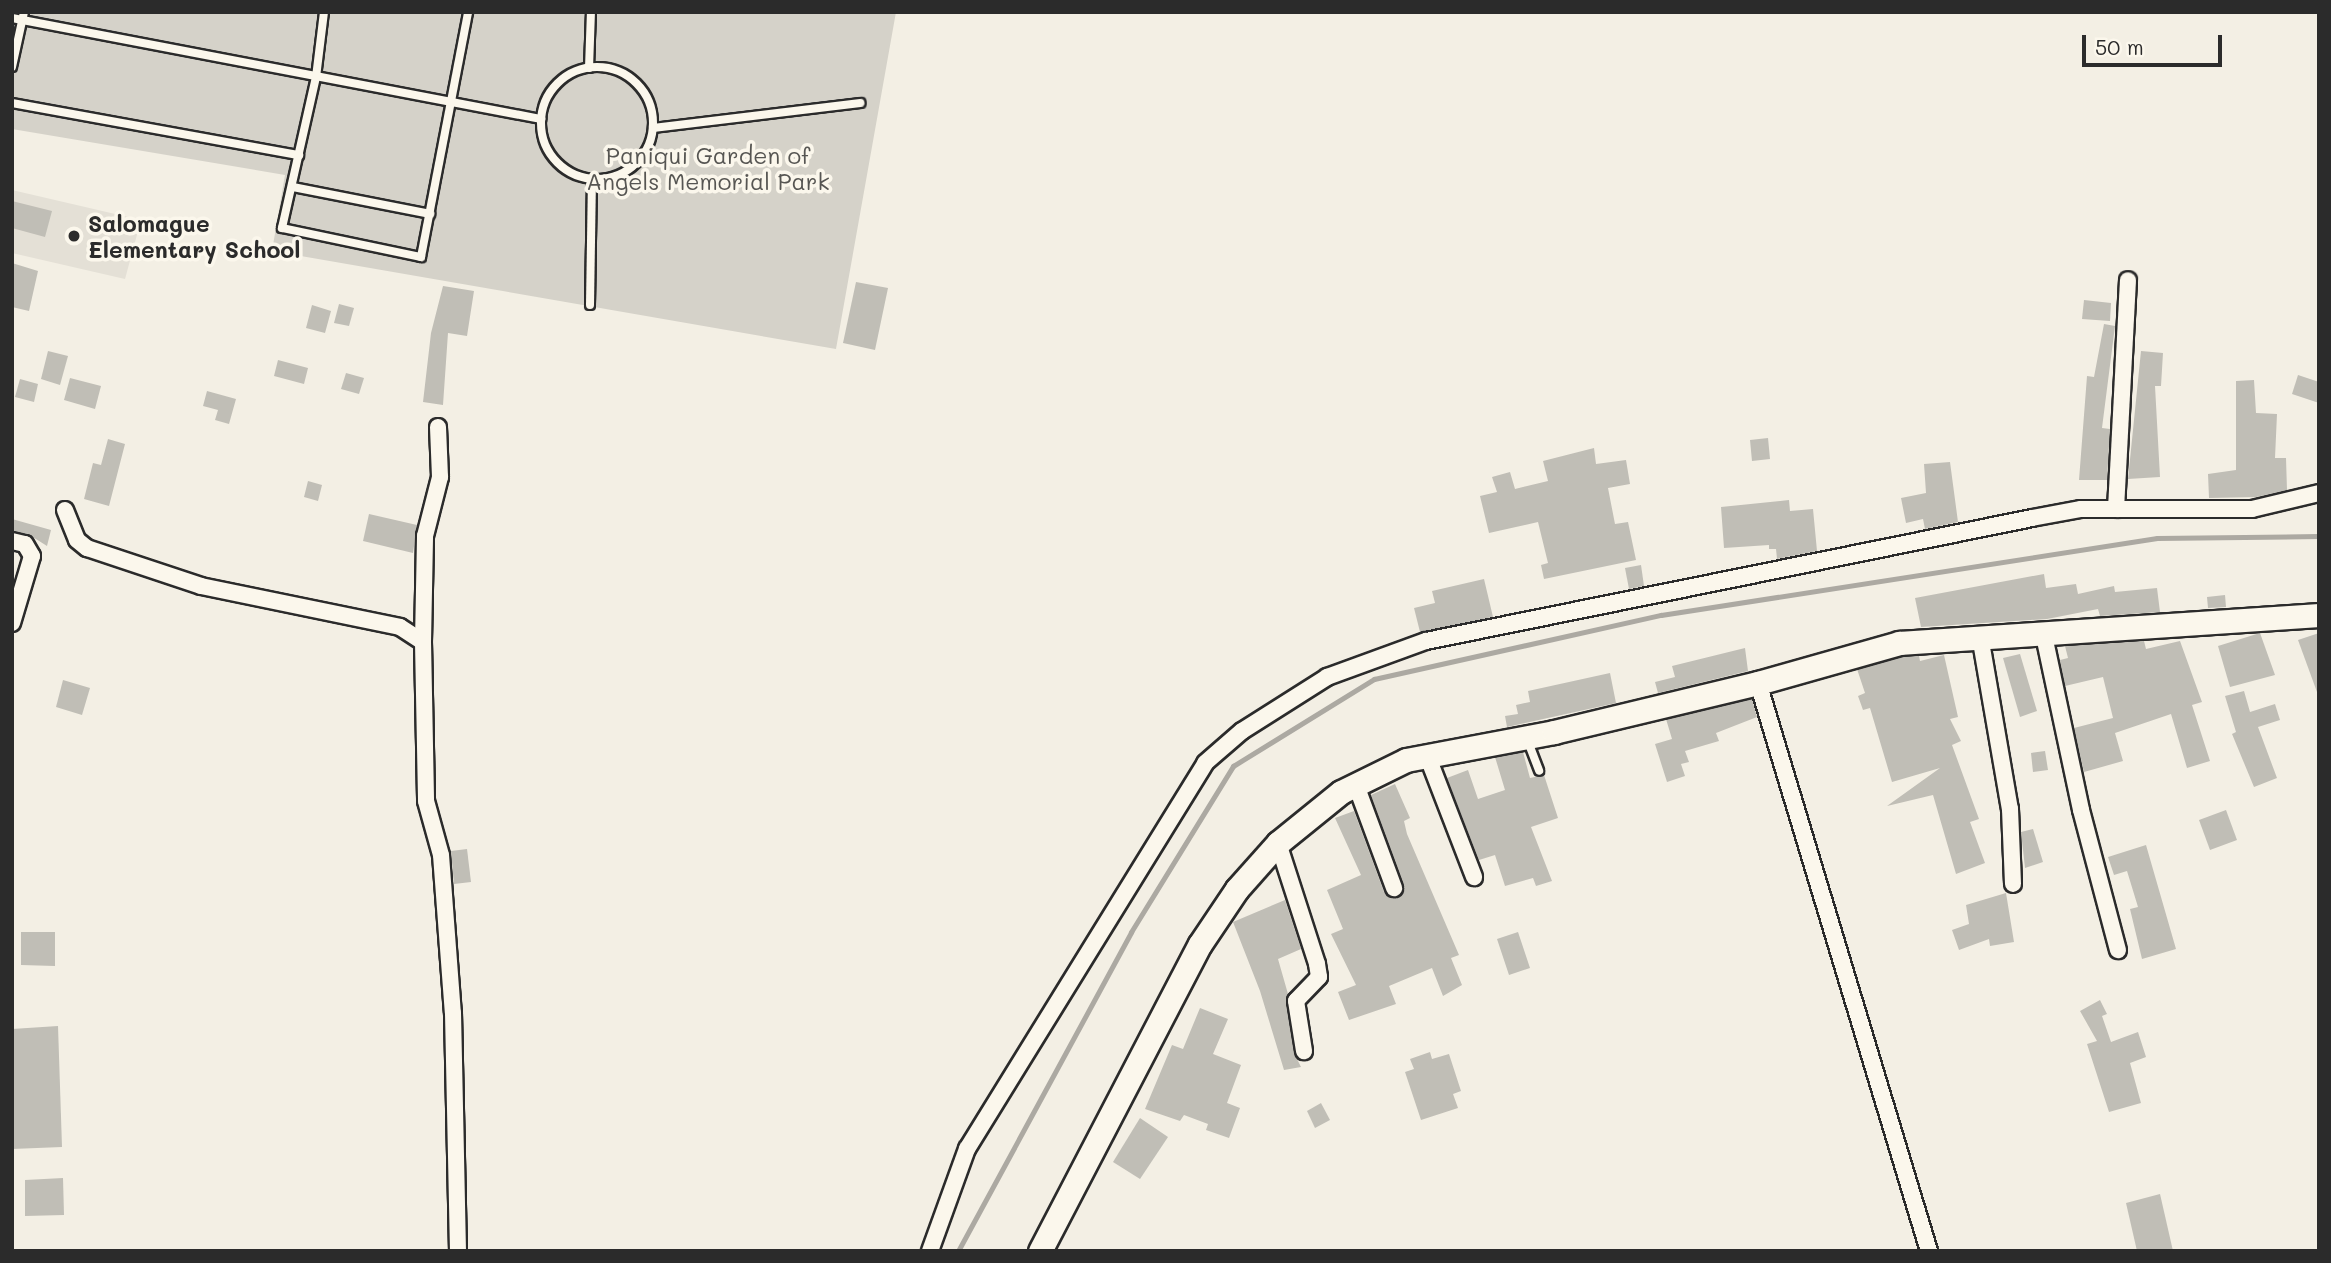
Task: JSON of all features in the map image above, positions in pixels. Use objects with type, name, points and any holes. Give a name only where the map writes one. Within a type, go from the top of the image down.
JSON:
[{"type":"street","points":[[2116,509],[2128,280]]},
{"type":"street","points":[[438,427],[440,477],[425,536],[423,642],[426,801],[441,855],[453,1013],[458,1251]]},
{"type":"street","points":[[930,1251],[967,1149],[1205,764],[1242,730],[1327,677],[1426,641],[2032,518],[2116,509],[2252,509],[2319,493]]},
{"type":"street","points":[[65,510],[77,540],[87,548],[138,561],[201,586],[407,629],[423,642]]},
{"type":"street","points":[[12,541],[25,544],[32,556],[12,624]]},
{"type":"street","points":[[1040,1251],[1200,944],[1237,889],[1278,843],[1356,785],[1406,760],[1526,737],[1758,683],[1899,643],[2043,631],[2319,615]]},
{"type":"street","points":[[407,629],[423,617]]},
{"type":"street","points":[[2043,631],[2081,810],[2118,950]]},
{"type":"street","points":[[1980,636],[2010,809],[2013,884]]},
{"type":"street","points":[[1758,683],[1928,1251]]},
{"type":"street","points":[[1427,755],[1474,877]]},
{"type":"street","points":[[1356,785],[1394,888]]},
{"type":"street","points":[[1278,843],[1319,977],[1296,1001],[1304,1051]]},
{"type":"lane","points":[[324,12],[317,77],[282,228],[421,257],[453,102],[468,12]]},
{"type":"lane","points":[[589,68],[591,12]]},
{"type":"lane","points":[[12,67],[23,16]]},
{"type":"lane","points":[[12,18],[23,16],[317,77],[541,118]]},
{"type":"lane","points":[[589,68],[614,70],[636,82],[649,104],[653,128],[637,162],[616,176],[592,180],[558,164],[544,144],[541,118],[556,85],[589,68]]},
{"type":"lane","points":[[12,103],[299,155]]},
{"type":"lane","points":[[653,128],[860,103]]},
{"type":"lane","points":[[590,305],[592,180]]},
{"type":"lane","points":[[293,187],[430,214]]},
{"type":"lane","points":[[1526,737],[1539,771]]},
{"type":"shaded area","name":"Salomague Elementary School","points":[[12,190],[141,220],[125,279],[12,253]]},
{"type":"green space","name":"Paniqui Garden of Angels Memorial Park","points":[[12,12],[896,12],[836,349],[272,251],[285,175],[12,129]]},
{"type":"building","points":[[12,201],[52,211],[45,237],[12,228]]},
{"type":"building","points":[[12,263],[38,271],[29,311],[12,307]]},
{"type":"building","points":[[856,282],[888,288],[875,350],[843,343]]},
{"type":"building","points":[[443,286],[474,291],[467,336],[448,333],[443,405],[423,402],[431,333]]},
{"type":"building","points":[[2084,300],[2111,303],[2110,321],[2082,319]]},
{"type":"building","points":[[339,304],[354,308],[349,326],[334,323]]},
{"type":"building","points":[[312,305],[331,311],[325,333],[306,328]]},
{"type":"building","points":[[2104,324],[2115,326],[2102,428],[2110,429],[2107,480],[2079,480],[2087,376],[2094,377]]},
{"type":"building","points":[[48,351],[68,356],[60,385],[41,379]]},
{"type":"building","points":[[2141,351],[2163,353],[2161,386],[2155,386],[2160,477],[2128,479]]},
{"type":"building","points":[[278,360],[308,368],[304,384],[274,376]]},
{"type":"building","points":[[346,373],[364,378],[359,394],[341,389]]},
{"type":"building","points":[[2298,375],[2319,382],[2319,403],[2292,394]]},
{"type":"building","points":[[70,378],[101,386],[95,409],[64,400]]},
{"type":"building","points":[[20,379],[38,384],[34,402],[15,397]]},
{"type":"building","points":[[2254,380],[2256,413],[2277,414],[2275,458],[2286,458],[2287,490],[2256,497],[2209,498],[2208,474],[2236,470],[2236,381]]},
{"type":"building","points":[[207,391],[236,399],[229,424],[215,420],[218,410],[203,406]]},
{"type":"building","points":[[1768,438],[1770,459],[1752,461],[1750,440]]},
{"type":"building","points":[[108,439],[125,444],[109,506],[84,499],[93,463],[101,465]]},
{"type":"building","points":[[1594,448],[1596,464],[1626,460],[1630,484],[1608,488],[1615,524],[1628,522],[1636,560],[1544,579],[1541,565],[1548,563],[1538,522],[1489,533],[1480,496],[1497,492],[1492,477],[1510,472],[1515,489],[1548,481],[1543,461]]},
{"type":"building","points":[[1950,462],[1958,522],[1925,529],[1923,519],[1906,523],[1901,498],[1926,493],[1924,464]]},
{"type":"building","points":[[308,481],[322,485],[318,501],[304,497]]},
{"type":"building","points":[[1789,500],[1790,511],[1813,509],[1817,551],[1777,559],[1776,549],[1769,549],[1769,545],[1724,548],[1721,507]]},
{"type":"building","points":[[369,514],[417,525],[413,553],[363,541]]},
{"type":"building","points":[[12,519],[51,530],[47,546],[28,534],[12,531]]},
{"type":"building","points":[[1641,565],[1644,586],[1629,589],[1625,568]]},
{"type":"building","points":[[2044,574],[2046,588],[2076,584],[2078,594],[2114,586],[2115,592],[2157,588],[2160,612],[2100,616],[2098,609],[2047,619],[1921,627],[1915,598]]},
{"type":"building","points":[[1484,579],[1493,617],[1420,632],[1414,608],[1435,603],[1432,591]]},
{"type":"building","points":[[2225,595],[2226,607],[2208,608],[2207,597]]},
{"type":"building","points":[[2260,633],[2275,675],[2230,687],[2218,646]]},
{"type":"building","points":[[2319,633],[2319,692],[2317,692],[2298,640]]},
{"type":"building","points":[[2144,641],[2146,649],[2180,641],[2202,702],[2192,705],[2210,761],[2187,768],[2171,714],[2115,733],[2123,761],[2084,772],[2074,728],[2113,718],[2103,677],[2065,686],[2060,660],[2068,658],[2065,646]]},
{"type":"building","points":[[1745,648],[1748,671],[1658,693],[1655,682],[1675,677],[1672,666]]},
{"type":"building","points":[[2020,654],[2037,711],[2020,717],[2003,658]]},
{"type":"building","points":[[1944,655],[1958,717],[1950,719],[1961,741],[1952,745],[1979,819],[1970,822],[1985,863],[1956,874],[1933,795],[1887,806],[1940,768],[1892,782],[1870,708],[1863,710],[1858,696],[1865,693],[1857,669],[1901,657],[1919,656],[1920,661]]},
{"type":"building","points":[[1610,673],[1616,703],[1507,727],[1505,716],[1518,714],[1516,705],[1530,702],[1528,691]]},
{"type":"building","points":[[63,680],[90,688],[82,715],[56,707]]},
{"type":"building","points":[[2244,691],[2250,712],[2275,704],[2280,720],[2258,727],[2277,778],[2254,787],[2232,734],[2236,732],[2225,696]]},
{"type":"building","points":[[1752,699],[1757,717],[1716,733],[1719,741],[1685,751],[1689,762],[1681,764],[1685,776],[1667,782],[1655,744],[1672,739],[1666,719]]},
{"type":"building","points":[[2045,751],[2048,770],[2033,772],[2031,753]]},
{"type":"building","points":[[1523,752],[1530,778],[1544,775],[1558,818],[1531,827],[1552,881],[1536,886],[1533,878],[1505,886],[1495,855],[1479,860],[1447,778],[1468,770],[1478,799],[1505,790],[1495,757]]},
{"type":"building","points":[[1395,784],[1410,818],[1404,821],[1407,834],[1459,955],[1451,958],[1462,985],[1443,996],[1432,968],[1389,986],[1396,1004],[1349,1020],[1338,992],[1356,985],[1331,934],[1343,929],[1327,890],[1361,875],[1335,818],[1354,811],[1384,892],[1398,898],[1404,884],[1371,795]]},
{"type":"building","points":[[2226,810],[2237,840],[2210,850],[2199,820]]},
{"type":"building","points":[[2033,829],[2043,862],[2025,868],[2021,832]]},
{"type":"building","points":[[2146,845],[2176,949],[2142,959],[2130,909],[2138,907],[2127,871],[2114,875],[2108,857]]},
{"type":"building","points":[[467,849],[471,882],[454,884],[451,851]]},
{"type":"building","points":[[2006,893],[2014,942],[1990,946],[1989,939],[1959,950],[1952,930],[1969,924],[1966,905]]},
{"type":"building","points":[[1285,900],[1301,949],[1278,959],[1288,994],[1294,1053],[1301,1067],[1284,1070],[1260,991],[1233,922]]},
{"type":"building","points":[[21,932],[55,932],[55,966],[21,965]]},
{"type":"building","points":[[1518,932],[1530,968],[1509,975],[1497,939]]},
{"type":"building","points":[[2100,1000],[2107,1014],[2102,1016],[2111,1042],[2138,1032],[2146,1057],[2130,1063],[2141,1103],[2109,1112],[2087,1044],[2097,1041],[2080,1011]]},
{"type":"building","points":[[1200,1008],[1228,1019],[1213,1054],[1241,1065],[1227,1103],[1240,1108],[1229,1138],[1206,1130],[1208,1124],[1184,1115],[1180,1121],[1145,1109],[1172,1045],[1183,1049]]},
{"type":"building","points":[[58,1026],[62,1147],[12,1149],[12,1029]]},
{"type":"building","points":[[1430,1052],[1432,1059],[1449,1054],[1461,1091],[1453,1094],[1458,1108],[1421,1120],[1405,1072],[1414,1069],[1410,1059]]},
{"type":"building","points":[[1321,1103],[1330,1120],[1315,1128],[1307,1111]]},
{"type":"building","points":[[1140,1118],[1168,1137],[1140,1179],[1113,1162]]},
{"type":"building","points":[[63,1178],[64,1215],[25,1216],[25,1180]]},
{"type":"building","points":[[2160,1194],[2173,1251],[2137,1251],[2126,1203]]},
{"type":"waterway","points":[[958,1251],[1131,932],[1233,766],[1374,679],[1661,615],[2157,538],[2319,536]]},
{"type":"place","name":"Salomague Elementary School","points":[[74,236]]}]
